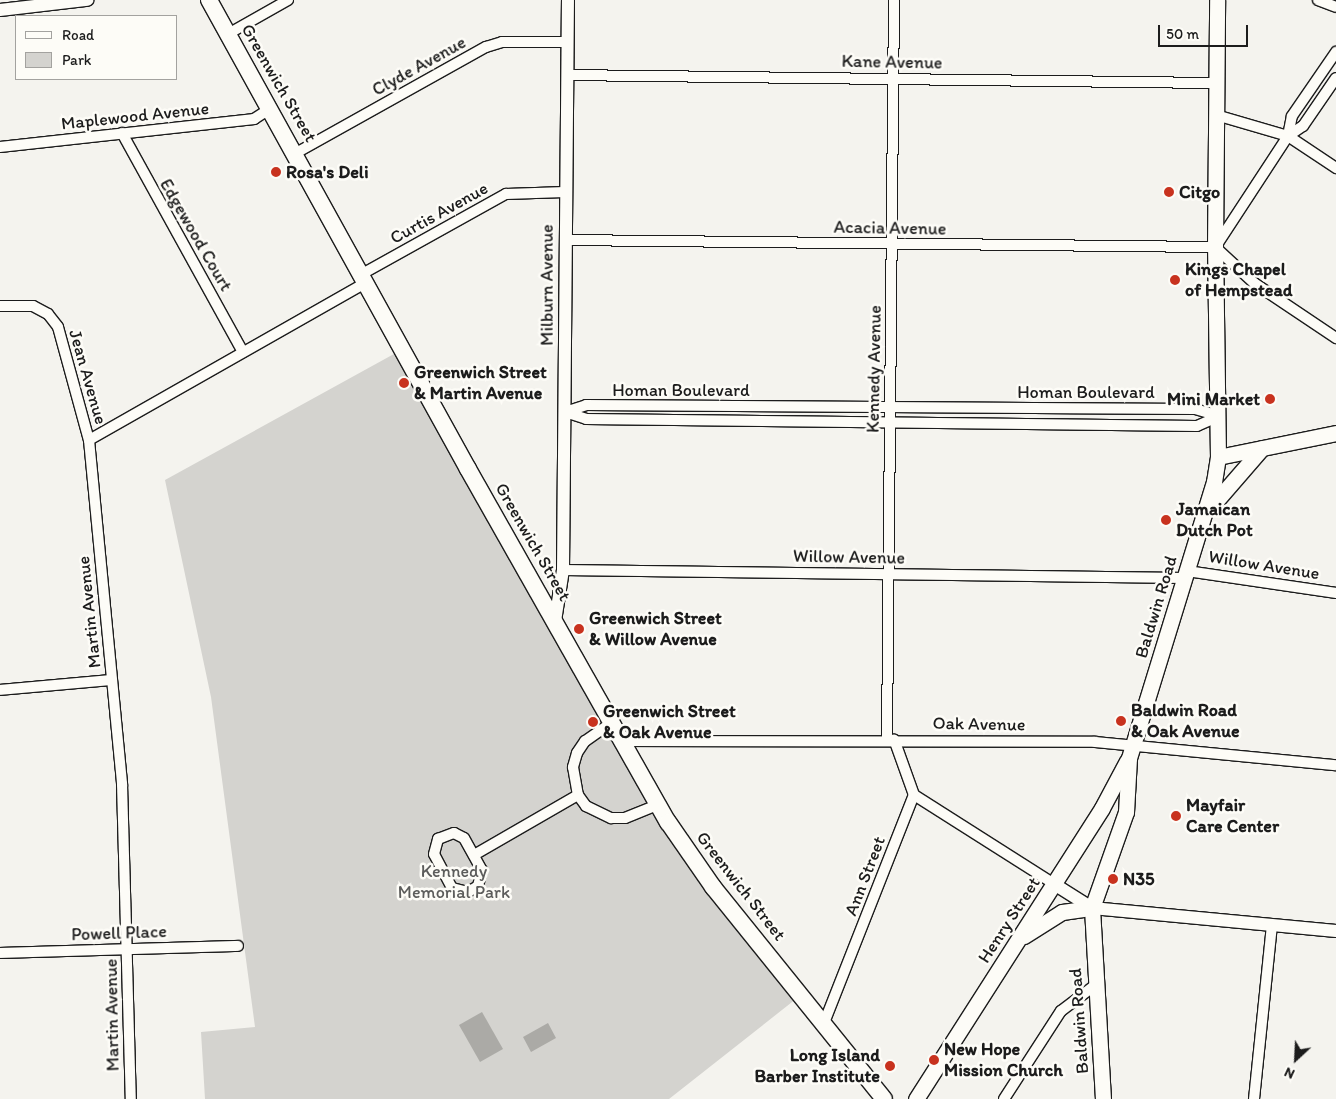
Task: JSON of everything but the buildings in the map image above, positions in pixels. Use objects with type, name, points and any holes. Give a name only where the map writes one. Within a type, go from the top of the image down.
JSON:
[{"type":"main road","name":"Greenwich Street","points":[[209,0],[271,108],[658,805],[713,887],[884,1099]]},
{"type":"main road","name":"Baldwin Road","points":[[1103,1099],[1094,986],[1092,908],[1126,812],[1131,752],[1204,514],[1218,457],[1219,416],[1215,247],[1217,0]]},
{"type":"main road","points":[[1218,457],[1336,433]]},
{"type":"main road","points":[[1204,514],[1263,448]]},
{"type":"main road","name":"Henry Street","points":[[916,1099],[1107,800],[1131,752]]},
{"type":"main road","points":[[1017,941],[1062,912],[1092,908]]},
{"type":"street","points":[[2,6],[87,0]]},
{"type":"street","points":[[228,34],[288,0]]},
{"type":"street","name":"Milburn Avenue","points":[[563,570],[568,0]]},
{"type":"street","name":"Kennedy Avenue","points":[[890,739],[888,575],[894,0]]},
{"type":"street","points":[[1318,0],[1336,7]]},
{"type":"street","name":"Clyde Avenue","points":[[296,153],[486,46],[502,42],[568,42]]},
{"type":"street","points":[[1336,52],[1292,116],[1288,136],[1215,247],[1254,283],[1336,338]]},
{"type":"street","name":"Kane Avenue","points":[[567,75],[1216,83]]},
{"type":"street","points":[[1288,136],[1303,126],[1336,78]]},
{"type":"street","name":"Maplewood Avenue","points":[[0,147],[254,119],[271,108]]},
{"type":"street","points":[[1216,115],[1288,136],[1336,168]]},
{"type":"street","name":"Edgewood Court","points":[[122,133],[244,352]]},
{"type":"street","name":"Curtis Avenue","points":[[365,278],[506,194],[565,192]]},
{"type":"street","name":"Acacia Avenue","points":[[565,240],[1215,247]]},
{"type":"street","points":[[90,440],[244,352],[365,278]]},
{"type":"street","name":"Jean Avenue","points":[[0,306],[33,306],[48,314],[58,327],[90,440]]},
{"type":"street","name":"Homan Boulevard","points":[[565,412],[586,405],[1195,409],[1219,416]]},
{"type":"street","name":"Homan Boulevard","points":[[565,412],[586,418],[890,424],[1197,426],[1219,416]]},
{"type":"street","name":"Martin Avenue","points":[[90,440],[122,784],[131,1099]]},
{"type":"street","points":[[555,621],[563,570]]},
{"type":"street","name":"Willow Avenue","points":[[563,570],[888,575],[1186,574],[1336,593]]},
{"type":"street","points":[[0,690],[112,680]]},
{"type":"street","points":[[611,723],[585,741],[577,753],[572,767],[578,795],[586,806],[611,818],[625,818],[658,805]]},
{"type":"street","points":[[890,739],[914,796],[1092,908],[1336,931]]},
{"type":"street","name":"Oak Avenue","points":[[621,741],[890,739],[1336,765]]},
{"type":"street","points":[[474,855],[578,795]]},
{"type":"street","name":"Ann Street","points":[[824,1023],[914,796]]},
{"type":"street","points":[[454,833],[464,838],[474,855],[482,870],[481,881],[474,890],[463,892],[449,884],[435,859],[434,848],[443,835],[454,833]]},
{"type":"street","points":[[1254,1099],[1272,925]]},
{"type":"street","name":"Powell Place","points":[[0,953],[238,946]]},
{"type":"street","points":[[1004,1099],[1061,1010],[1094,986]]},
{"type":"green space","name":"Kennedy Memorial Park","points":[[403,349],[668,822],[801,995],[669,1099],[205,1099],[201,1032],[255,1027],[211,697],[165,480]]},
{"type":"shaded area","points":[[482,1012],[503,1049],[480,1062],[459,1025]]},
{"type":"shaded area","points":[[548,1023],[556,1038],[531,1052],[523,1037]]},
{"type":"place","name":"Rosa's Deli","points":[[276,172]]},
{"type":"place","name":"Citgo","points":[[1169,192]]},
{"type":"place","name":"Kings Chapel of Hempstead","points":[[1175,280]]},
{"type":"place","name":"Greenwich Street & Martin Avenue","points":[[404,383]]},
{"type":"place","name":"Mini Market","points":[[1270,399]]},
{"type":"place","name":"Jamaican Dutch Pot","points":[[1166,520]]},
{"type":"place","name":"Greenwich Street & Willow Avenue","points":[[579,629]]},
{"type":"place","name":"Baldwin Road & Oak Avenue","points":[[1121,721]]},
{"type":"place","name":"Greenwich Street & Oak Avenue","points":[[593,722]]},
{"type":"place","name":"Mayfair Care Center","points":[[1176,816]]},
{"type":"place","name":"N35","points":[[1113,879]]},
{"type":"place","name":"New Hope Mission Church","points":[[934,1060]]},
{"type":"place","name":"Long Island Barber Institute","points":[[890,1066]]}]
